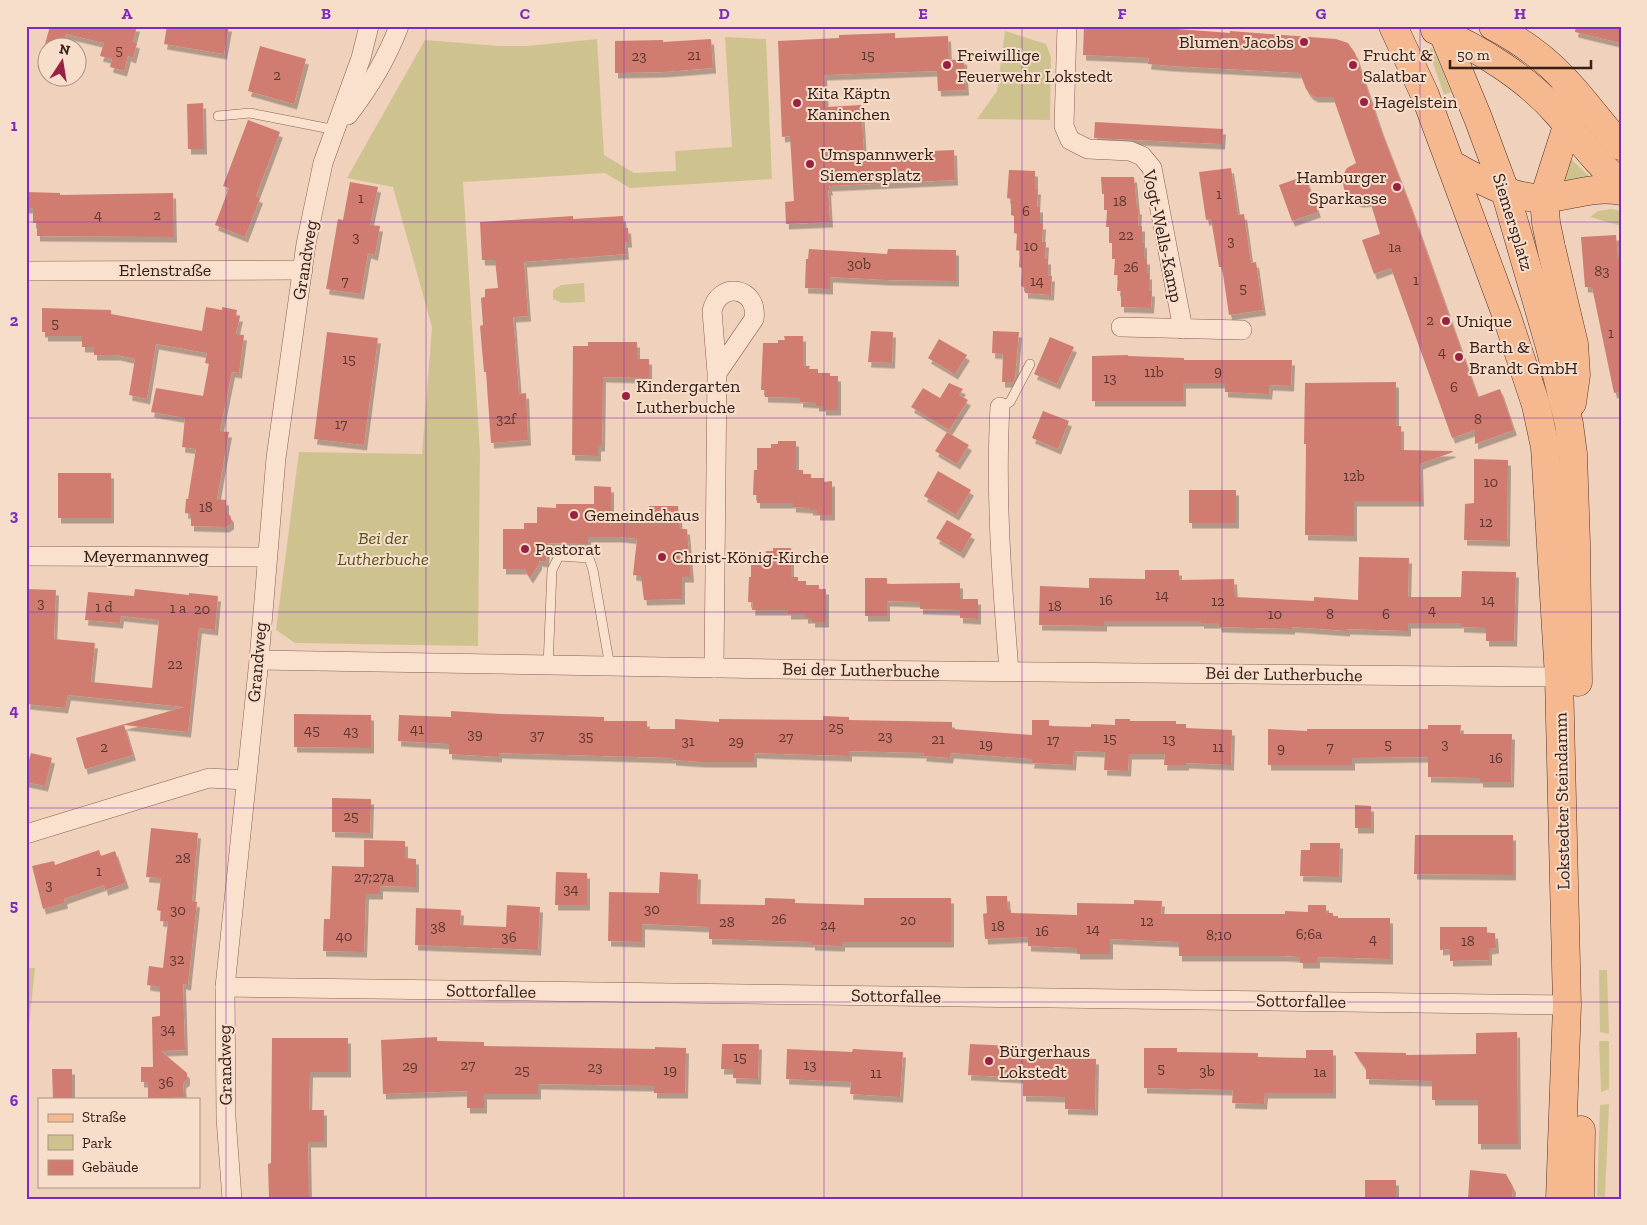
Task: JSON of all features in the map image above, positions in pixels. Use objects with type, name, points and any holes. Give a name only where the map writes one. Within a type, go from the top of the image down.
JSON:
[{"type":"main road","name":"Siemersplatz","points":[[1393,26],[1425,95],[1452,165],[1507,317],[1536,405]]},
{"type":"main road","points":[[1493,26],[1531,49],[1564,79],[1621,146]]},
{"type":"main road","name":"Siemersplatz","points":[[1436,29],[1505,191],[1550,347],[1569,424]]},
{"type":"main road","points":[[1436,29],[1469,46],[1508,70],[1553,108],[1593,156],[1621,183]]},
{"type":"main road","points":[[1564,79],[1569,90],[1571,114],[1544,198],[1550,247],[1574,344],[1576,376],[1569,424]]},
{"type":"main road","points":[[1452,165],[1505,191],[1526,197],[1544,198],[1596,189],[1621,191]]},
{"type":"main road","name":"Lokstedter Steindamm","points":[[1536,405],[1545,446],[1560,677],[1567,1005],[1560,1199]]},
{"type":"main road","name":"Lokstedter Steindamm","points":[[1569,424],[1573,454],[1576,543],[1583,963],[1580,1199]]},
{"type":"street","name":"Grandweg","points":[[232,1199],[226,1118],[225,987],[245,780],[259,660],[266,557],[276,458],[306,244],[320,175],[361,58],[369,26]]},
{"type":"street","name":"Grandweg","points":[[336,130],[360,100],[389,49],[398,26]]},
{"type":"street","name":"Vogt-Wells-Kamp","points":[[1067,26],[1064,126],[1070,140],[1088,149],[1130,151],[1142,156],[1152,168],[1183,329]]},
{"type":"street","name":"Erlenstraße","points":[[26,270],[303,270]]},
{"type":"street","name":"Vogt-Wells-Kamp","points":[[1121,327],[1242,330]]},
{"type":"street","points":[[714,668],[718,373]]},
{"type":"street","points":[[1000,407],[997,452],[1009,671]]},
{"type":"street","name":"Meyermannweg","points":[[26,556],[266,557]]},
{"type":"street","name":"Bei der Lutherbuche","points":[[259,660],[842,670],[1560,677]]},
{"type":"street","points":[[26,834],[209,778],[245,780]]},
{"type":"street","name":"Sottorfallee","points":[[225,987],[1567,1005]]},
{"type":"lane","points":[[218,116],[250,113],[336,130]]},
{"type":"lane","points":[[1000,407],[1010,402],[1030,364]]},
{"type":"lane","points":[[548,666],[552,570],[559,556],[589,558],[593,570],[610,666]]},
{"type":"green space","points":[[1005,31],[1046,44],[1051,57],[1050,120],[977,119],[997,91]]},
{"type":"green space","name":"Bei der Lutherbuche","points":[[725,37],[766,39],[772,179],[630,188],[605,173],[463,182],[480,451],[478,646],[295,643],[276,630],[299,452],[422,454],[432,327],[393,187],[347,178],[425,40],[499,46],[527,46],[597,39],[604,155],[634,173],[676,171],[675,151],[732,147]]},
{"type":"green space","points":[[1431,48],[1434,50],[1451,92],[1444,95],[1429,51]]},
{"type":"green space","points":[[1570,158],[1592,179],[1563,181]]},
{"type":"green space","points":[[1612,209],[1621,211],[1621,226],[1590,217],[1598,211]]},
{"type":"green space","points":[[584,283],[585,302],[562,303],[553,299],[553,290],[561,285]]},
{"type":"green space","points":[[26,968],[35,968],[26,1054]]},
{"type":"green space","points":[[1599,970],[1607,970],[1609,1034],[1600,1032]]},
{"type":"green space","points":[[1599,1041],[1609,1041],[1609,1089],[1601,1092]]},
{"type":"green space","points":[[1609,1104],[1605,1197],[1597,1196],[1600,1105]]},
{"type":"building","points":[[50,26],[137,26],[133,42],[137,43],[133,58],[128,56],[124,71],[110,67],[112,59],[100,56],[104,43],[66,34],[65,38],[47,38]]},
{"type":"building","points":[[167,26],[229,26],[224,54],[164,44]]},
{"type":"building","points":[[1084,26],[1151,27],[1230,33],[1230,31],[1336,39],[1348,43],[1355,53],[1478,397],[1500,389],[1514,430],[1475,444],[1475,430],[1452,438],[1391,268],[1374,274],[1362,240],[1380,234],[1370,201],[1360,202],[1351,199],[1344,189],[1342,177],[1347,168],[1356,163],[1333,97],[1315,97],[1310,94],[1300,73],[1171,66],[1148,64],[1149,58],[1083,55]]},
{"type":"building","points":[[1576,26],[1621,26],[1621,43],[1575,32]]},
{"type":"building","points":[[895,33],[895,38],[948,36],[949,60],[964,59],[966,90],[938,91],[937,71],[824,75],[826,107],[861,105],[864,154],[954,150],[955,180],[829,186],[830,222],[786,224],[785,202],[794,201],[790,136],[782,137],[778,41],[839,38],[839,35]]},
{"type":"building","points":[[711,39],[713,68],[615,73],[615,41],[663,40],[663,42]]},
{"type":"building","points":[[260,46],[306,59],[294,104],[248,91]]},
{"type":"building","points":[[203,103],[204,149],[188,149],[187,104]]},
{"type":"building","points":[[248,120],[280,132],[256,196],[260,198],[245,237],[215,225],[229,188],[223,186]]},
{"type":"building","points":[[1095,122],[1223,129],[1222,144],[1094,138]]},
{"type":"building","points":[[1231,168],[1238,215],[1244,214],[1251,263],[1256,262],[1263,310],[1229,315],[1222,267],[1219,267],[1211,219],[1206,220],[1199,172]]},
{"type":"building","points":[[1009,170],[1035,171],[1035,189],[1038,189],[1037,207],[1040,207],[1040,224],[1043,224],[1042,242],[1046,242],[1045,259],[1048,259],[1048,276],[1052,276],[1051,295],[1025,293],[1025,288],[1021,286],[1022,268],[1019,267],[1020,251],[1016,250],[1017,234],[1014,233],[1011,199],[1007,198]]},
{"type":"building","points":[[1305,176],[1318,212],[1292,221],[1279,185]]},
{"type":"building","points":[[1101,177],[1134,177],[1137,209],[1139,209],[1138,226],[1142,226],[1144,259],[1147,259],[1149,291],[1152,291],[1151,308],[1121,307],[1121,291],[1117,291],[1118,275],[1114,275],[1115,259],[1112,259],[1112,243],[1109,243],[1109,227],[1106,227],[1107,210],[1104,210]]},
{"type":"building","points":[[350,182],[378,187],[370,225],[380,226],[375,255],[368,253],[361,294],[326,289],[338,219],[343,220]]},
{"type":"building","points":[[26,192],[60,193],[60,195],[173,193],[174,237],[37,236],[37,223],[33,223],[33,208],[26,208]]},
{"type":"building","points":[[573,216],[573,219],[623,216],[624,228],[628,228],[629,242],[625,242],[626,254],[524,262],[528,316],[513,317],[519,394],[526,393],[528,440],[491,443],[486,372],[484,372],[480,326],[483,325],[481,298],[485,297],[485,289],[498,288],[495,260],[482,260],[480,222]]},
{"type":"building","points":[[1616,235],[1618,258],[1621,259],[1621,392],[1614,393],[1592,287],[1585,287],[1581,237]]},
{"type":"building","points":[[809,249],[887,254],[888,249],[956,250],[956,281],[830,277],[830,289],[805,288],[806,259],[808,259]]},
{"type":"building","points":[[206,307],[222,310],[222,307],[237,310],[236,316],[240,316],[236,334],[244,335],[239,373],[232,372],[220,431],[229,432],[217,499],[226,500],[226,511],[231,517],[231,524],[226,527],[191,526],[191,514],[185,513],[196,449],[182,447],[185,418],[151,412],[156,388],[203,396],[209,364],[205,363],[207,353],[156,344],[147,399],[129,395],[135,359],[117,355],[94,355],[94,347],[82,347],[82,336],[45,336],[45,332],[42,332],[42,308],[111,310],[111,314],[202,331]]},
{"type":"building","points":[[871,331],[893,332],[892,363],[868,362]]},
{"type":"building","points":[[993,331],[1019,332],[1015,378],[1013,382],[1002,382],[1003,354],[992,353]]},
{"type":"building","points":[[327,332],[378,338],[364,445],[314,439]]},
{"type":"building","points":[[784,336],[803,336],[803,366],[810,366],[809,369],[818,369],[818,373],[830,373],[830,376],[838,376],[838,410],[823,410],[823,406],[816,406],[816,403],[800,402],[800,398],[765,397],[765,390],[761,390],[763,343],[778,343],[778,340],[785,340]]},
{"type":"building","points":[[1050,337],[1074,347],[1057,384],[1034,374]]},
{"type":"building","points":[[939,339],[967,355],[955,374],[928,358]]},
{"type":"building","points":[[588,342],[637,342],[637,359],[649,359],[649,378],[603,377],[602,446],[598,446],[598,456],[572,455],[573,346],[588,346]]},
{"type":"building","points":[[1128,355],[1184,358],[1184,360],[1292,360],[1291,386],[1270,385],[1269,394],[1225,392],[1225,383],[1183,383],[1183,401],[1092,401],[1092,356]]},
{"type":"building","points":[[1396,382],[1396,426],[1401,426],[1401,450],[1453,452],[1420,464],[1421,501],[1354,501],[1354,536],[1305,535],[1305,383]]},
{"type":"building","points":[[949,383],[963,389],[959,395],[968,400],[949,430],[911,407],[923,388],[940,398]]},
{"type":"building","points":[[1043,411],[1069,421],[1058,449],[1032,438]]},
{"type":"building","points":[[947,432],[969,445],[957,464],[935,451]]},
{"type":"building","points":[[778,441],[796,441],[796,470],[803,470],[803,474],[811,474],[811,478],[824,478],[824,482],[832,481],[832,515],[817,515],[817,510],[793,507],[793,503],[757,503],[757,495],[753,495],[754,470],[757,470],[757,448],[771,448],[771,444],[778,444]]},
{"type":"building","points":[[1474,459],[1508,460],[1507,541],[1464,540],[1465,504],[1474,503]]},
{"type":"building","points":[[938,471],[971,490],[956,515],[924,496]]},
{"type":"building","points":[[58,473],[111,473],[111,518],[58,518]]},
{"type":"building","points":[[594,486],[611,487],[611,514],[648,515],[649,506],[678,506],[680,529],[687,529],[691,577],[682,577],[682,599],[644,600],[641,576],[633,575],[637,539],[588,537],[588,544],[547,543],[546,562],[539,561],[530,578],[524,569],[503,569],[503,529],[524,529],[524,523],[537,523],[537,507],[556,508],[556,504],[594,504]]},
{"type":"building","points":[[1189,490],[1236,490],[1236,523],[1189,523]]},
{"type":"building","points":[[947,520],[972,534],[961,553],[936,538]]},
{"type":"building","points":[[773,548],[791,548],[791,577],[798,577],[798,581],[806,581],[806,585],[819,585],[819,589],[826,589],[826,622],[812,622],[812,618],[805,618],[805,614],[788,614],[788,610],[752,610],[753,602],[748,602],[751,555],[766,556],[766,551],[773,551]]},
{"type":"building","points":[[1359,557],[1409,558],[1408,597],[1461,597],[1462,571],[1516,572],[1514,641],[1486,641],[1486,628],[1461,627],[1461,623],[1408,623],[1408,631],[1347,629],[1347,631],[1292,627],[1292,629],[1219,627],[1218,623],[1201,623],[1201,621],[1104,621],[1104,626],[1039,625],[1040,586],[1089,588],[1089,578],[1145,579],[1145,570],[1179,570],[1179,580],[1234,579],[1235,597],[1314,601],[1314,597],[1358,600]]},
{"type":"building","points":[[865,578],[887,578],[887,584],[960,583],[960,610],[920,609],[920,602],[887,601],[887,616],[865,616]]},
{"type":"building","points":[[26,589],[56,590],[54,639],[95,643],[91,682],[152,688],[159,620],[121,616],[120,623],[85,620],[88,592],[134,596],[135,589],[218,596],[215,630],[199,628],[188,732],[124,725],[133,755],[85,769],[76,738],[184,707],[68,695],[65,708],[27,704],[29,686],[26,686],[28,616],[26,616]]},
{"type":"building","points":[[960,599],[978,599],[978,619],[960,618]]},
{"type":"building","points":[[451,711],[604,717],[604,721],[647,721],[647,729],[675,729],[675,719],[719,722],[719,719],[823,720],[823,716],[849,717],[849,720],[952,722],[952,729],[1032,735],[1032,720],[1049,720],[1049,726],[1091,727],[1091,724],[1115,725],[1115,719],[1130,719],[1130,721],[1176,721],[1176,724],[1186,724],[1186,728],[1232,730],[1231,765],[1186,763],[1186,765],[1164,765],[1165,754],[1129,754],[1128,771],[1104,770],[1105,752],[1074,751],[1073,765],[1031,763],[1032,759],[951,753],[950,758],[923,756],[924,753],[849,751],[849,756],[754,753],[754,762],[702,762],[673,760],[673,758],[499,753],[499,757],[449,754],[449,744],[398,741],[399,715],[451,717]]},
{"type":"building","points":[[294,714],[371,715],[371,748],[294,747]]},
{"type":"building","points":[[1428,725],[1461,725],[1460,734],[1512,734],[1511,782],[1480,782],[1480,778],[1428,777],[1428,757],[1352,758],[1352,765],[1268,765],[1268,729],[1307,731],[1307,729],[1428,729]]},
{"type":"building","points":[[31,753],[52,758],[45,786],[26,782],[26,770]]},
{"type":"building","points":[[332,798],[371,799],[370,833],[332,832]]},
{"type":"building","points":[[1355,805],[1371,806],[1371,828],[1355,828]]},
{"type":"building","points":[[151,828],[198,833],[192,901],[197,902],[188,985],[183,984],[185,1050],[161,1051],[187,1073],[187,1080],[183,1083],[184,1097],[148,1098],[148,1082],[141,1082],[141,1067],[153,1067],[152,1017],[160,1016],[160,987],[147,985],[149,966],[163,968],[168,922],[160,921],[161,911],[157,910],[161,878],[146,877]]},
{"type":"building","points":[[1415,835],[1513,835],[1513,875],[1414,874]]},
{"type":"building","points":[[364,840],[405,841],[405,858],[416,859],[416,887],[380,886],[380,894],[366,894],[364,952],[323,951],[324,919],[330,919],[332,866],[364,867]]},
{"type":"building","points":[[1310,843],[1340,843],[1339,877],[1300,876],[1301,850],[1310,850]]},
{"type":"building","points":[[99,850],[101,856],[115,851],[126,883],[105,890],[104,885],[64,899],[65,903],[43,909],[32,866],[54,861],[55,865]]},
{"type":"building","points":[[556,872],[587,873],[587,905],[555,905]]},
{"type":"building","points":[[660,872],[698,874],[697,904],[765,905],[765,898],[795,899],[795,903],[864,905],[864,898],[951,898],[951,942],[842,942],[842,946],[812,945],[812,942],[709,939],[709,927],[642,924],[642,942],[608,941],[609,892],[659,893]]},
{"type":"building","points":[[986,896],[1007,896],[1008,910],[1011,910],[1011,913],[1077,915],[1077,903],[1134,904],[1134,900],[1162,901],[1161,914],[1285,914],[1285,911],[1308,912],[1308,905],[1326,905],[1326,913],[1333,913],[1333,916],[1338,916],[1338,918],[1390,918],[1390,959],[1317,957],[1317,963],[1300,963],[1300,957],[1285,956],[1179,956],[1179,942],[1110,939],[1110,954],[1077,954],[1077,948],[1028,946],[1028,937],[985,939],[983,914],[987,913]]},
{"type":"building","points":[[507,905],[540,907],[538,950],[415,945],[416,908],[461,910],[460,925],[506,927]]},
{"type":"building","points":[[1440,927],[1487,927],[1487,933],[1495,933],[1496,948],[1489,949],[1489,960],[1450,961],[1450,949],[1440,950]]},
{"type":"building","points":[[1517,1032],[1518,1144],[1478,1144],[1478,1100],[1432,1100],[1432,1081],[1366,1079],[1366,1069],[1354,1052],[1406,1053],[1406,1055],[1476,1054],[1476,1033]]},
{"type":"building","points":[[437,1037],[437,1041],[484,1042],[484,1046],[686,1048],[685,1093],[654,1093],[654,1086],[538,1084],[538,1094],[484,1094],[484,1108],[467,1108],[467,1091],[383,1094],[381,1040]]},
{"type":"building","points":[[272,1038],[348,1038],[348,1072],[310,1072],[309,1110],[324,1110],[324,1142],[308,1142],[309,1199],[269,1199],[268,1164],[271,1163]]},
{"type":"building","points":[[722,1044],[759,1044],[758,1079],[733,1078],[733,1069],[721,1069]]},
{"type":"building","points":[[970,1044],[1011,1046],[1010,1057],[1096,1059],[1095,1110],[1065,1109],[1065,1097],[1023,1096],[1023,1078],[968,1075]]},
{"type":"building","points":[[1144,1048],[1177,1048],[1177,1052],[1258,1053],[1258,1057],[1306,1058],[1306,1050],[1333,1050],[1333,1093],[1265,1093],[1264,1104],[1232,1103],[1233,1090],[1144,1088]]},
{"type":"building","points":[[787,1049],[852,1052],[853,1049],[903,1052],[900,1097],[850,1094],[851,1082],[786,1079]]},
{"type":"building","points":[[52,1069],[72,1069],[72,1098],[53,1098]]},
{"type":"building","points":[[1470,1170],[1506,1174],[1513,1187],[1512,1199],[1468,1199]]},
{"type":"building","points":[[1365,1180],[1396,1180],[1396,1199],[1365,1199]]},
{"type":"place","name":"Blumen Jacobs","points":[[1304,42]]},
{"type":"place","name":"Freiwillige Feuerwehr Lokstedt","points":[[947,65]]},
{"type":"place","name":"Frucht & Salatbar","points":[[1353,65]]},
{"type":"place","name":"Hagelstein","points":[[1364,102]]},
{"type":"place","name":"Kita Käptn Kaninchen","points":[[797,103]]},
{"type":"place","name":"Umspannwerk Siemersplatz","points":[[810,164]]},
{"type":"place","name":"Hamburger Sparkasse","points":[[1397,187]]},
{"type":"place","name":"Unique","points":[[1446,321]]},
{"type":"place","name":"Barth & Brandt GmbH","points":[[1459,357]]},
{"type":"place","name":"Kindergarten Lutherbuche","points":[[626,396]]},
{"type":"place","name":"Gemeindehaus","points":[[574,515]]},
{"type":"place","name":"Pastorat","points":[[525,549]]},
{"type":"place","name":"Christ-König-Kirche","points":[[662,557]]},
{"type":"place","name":"Bürgerhaus Lokstedt","points":[[989,1061]]}]
